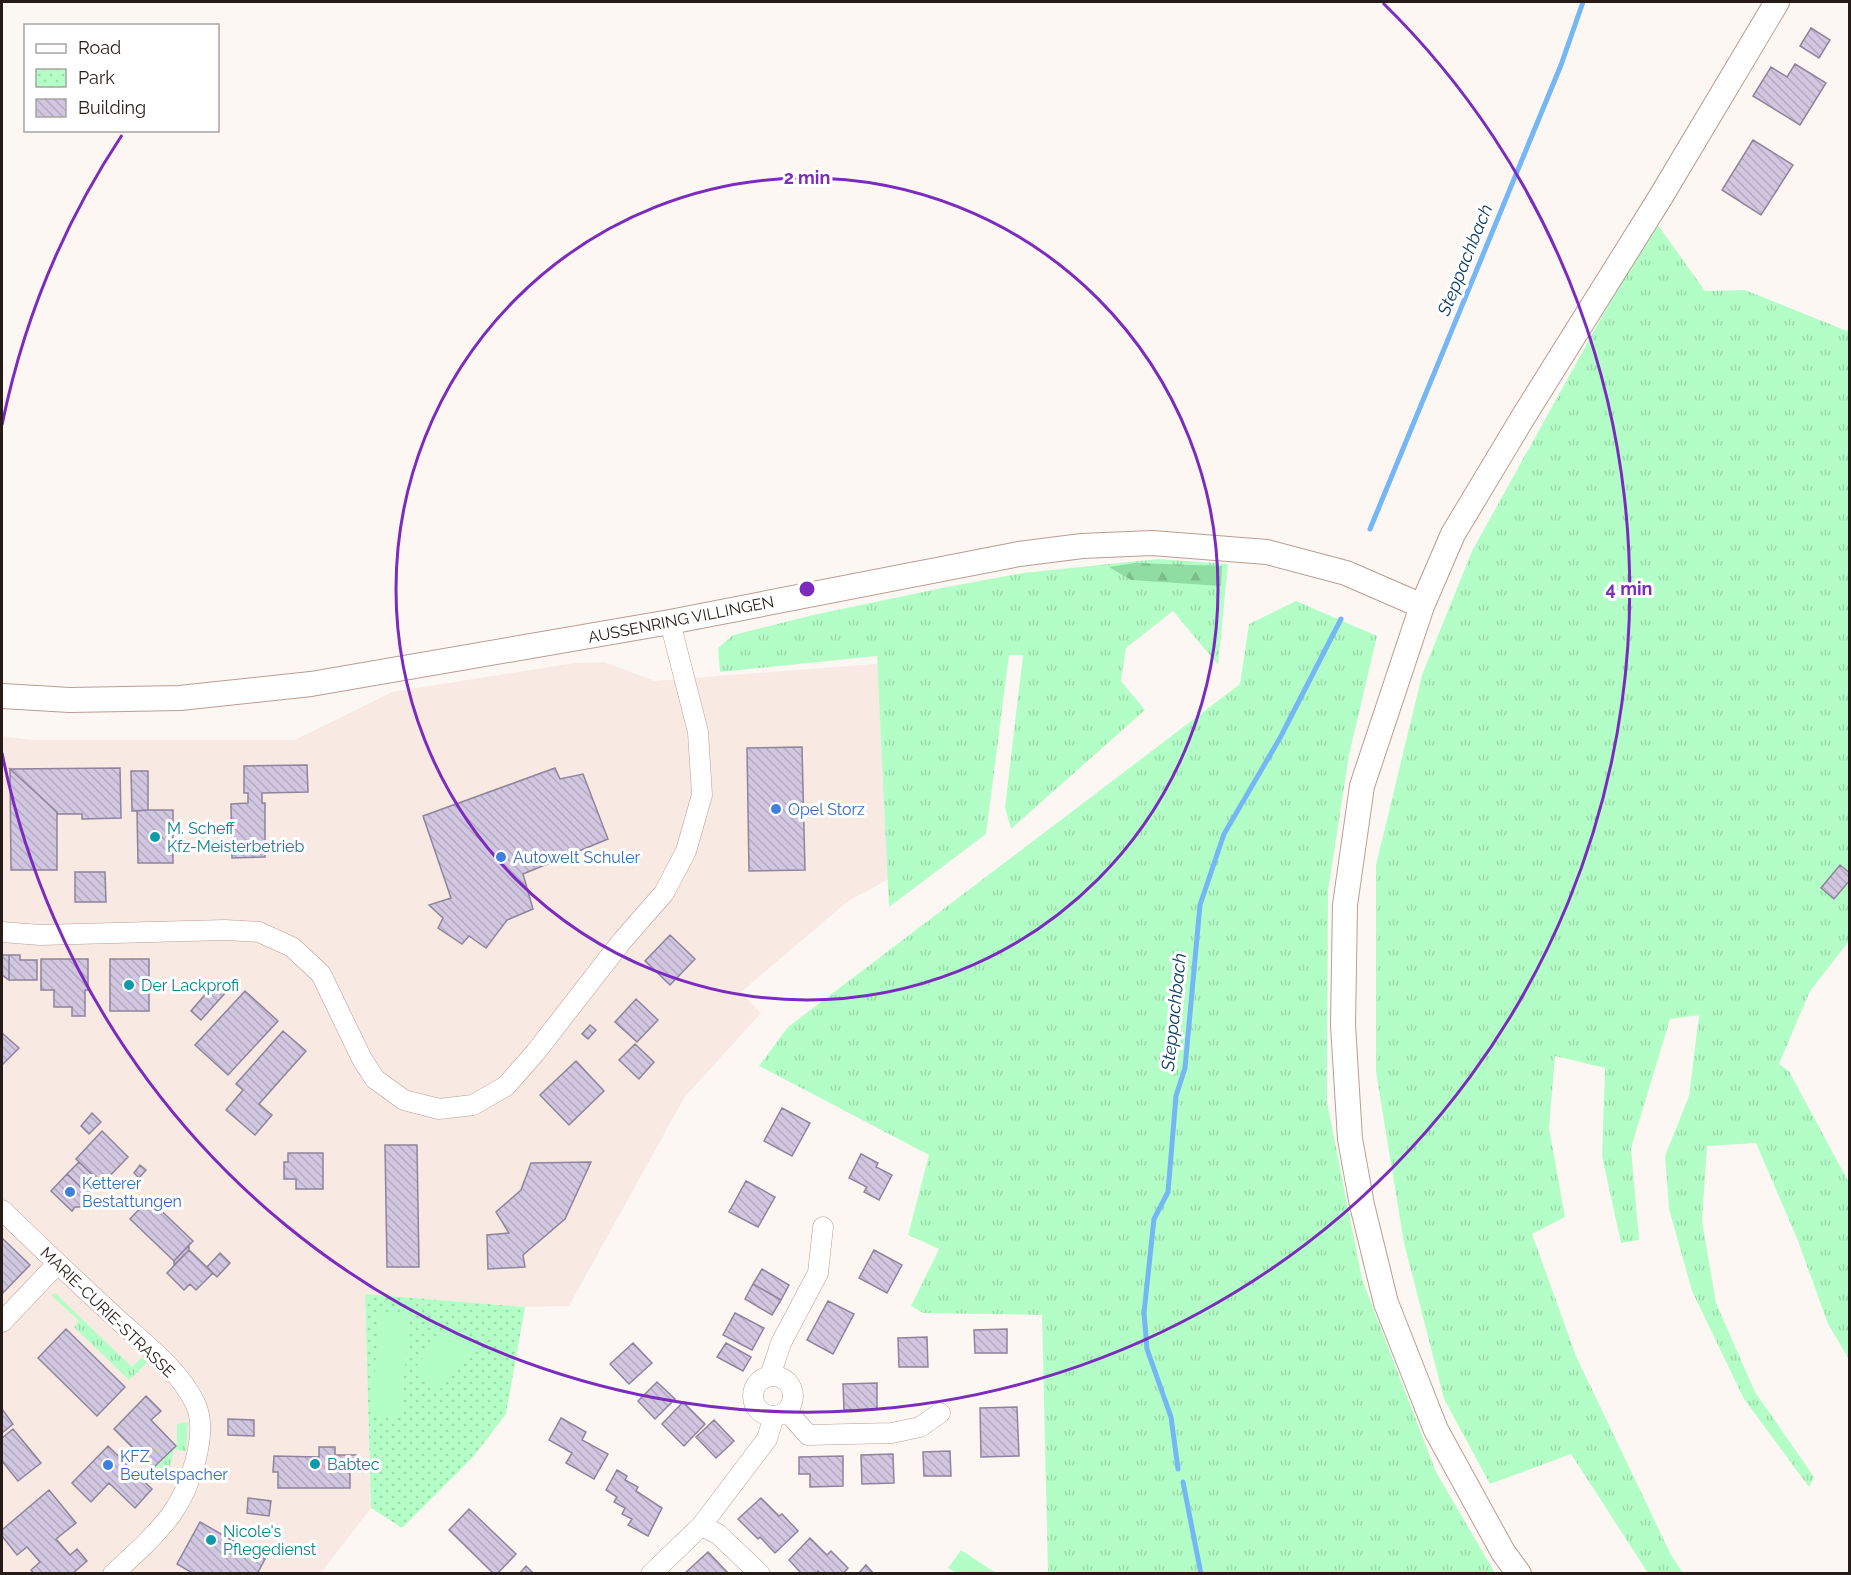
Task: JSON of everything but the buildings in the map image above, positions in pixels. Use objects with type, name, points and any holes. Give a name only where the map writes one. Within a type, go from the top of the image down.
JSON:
[{"type":"street","points":[[1519,1574],[1503,1552],[1436,1430],[1386,1303],[1362,1205],[1350,1139],[1343,1025],[1345,905],[1362,786],[1422,606],[1453,534],[1660,198],[1777,2]]},
{"type":"street","name":"AUSSENRING VILLINGEN","points":[[2,696],[70,700],[180,698],[311,684],[670,622],[1019,554],[1082,546],[1152,543],[1267,552],[1346,573],[1422,606]]},
{"type":"street","points":[[2,932],[40,935],[225,930],[259,932],[292,947],[321,974],[362,1059],[375,1080],[404,1100],[438,1109],[473,1105],[506,1086],[535,1053],[622,941],[664,893],[686,851],[702,795],[698,732],[670,622]]},
{"type":"street","name":"MARIE-CURIE-STRASSE","points":[[2,1209],[57,1264],[171,1369],[196,1404],[201,1433],[199,1446],[188,1481],[172,1514],[144,1546],[113,1574]]},
{"type":"street","points":[[770,1376],[781,1343],[819,1273],[823,1227]]},
{"type":"street","points":[[2,1322],[57,1264]]},
{"type":"street","points":[[651,1574],[701,1526],[767,1439],[780,1413],[792,1399],[790,1387],[782,1378],[770,1376],[758,1383],[753,1395],[756,1408],[761,1412],[780,1413],[808,1435],[892,1433],[920,1427],[940,1413]]},
{"type":"street","points":[[701,1526],[718,1534],[760,1574]]},
{"type":"shaded area","points":[[991,655],[972,833],[847,902],[741,992],[761,1013],[684,1098],[569,1306],[525,1307],[365,1294],[371,1508],[321,1573],[2,1574],[2,736],[32,740],[295,740],[392,692],[575,663],[604,662],[655,681]]},
{"type":"green space","points":[[1655,221],[1705,291],[1745,290],[1847,331],[1849,325],[1849,941],[1810,991],[1779,1064],[1789,1071],[1849,1183],[1849,1359],[1828,1324],[1798,1241],[1756,1143],[1707,1146],[1702,1221],[1716,1303],[1755,1392],[1814,1477],[1809,1487],[1744,1399],[1692,1291],[1669,1209],[1665,1156],[1689,1096],[1699,1015],[1670,1019],[1631,1148],[1639,1240],[1621,1243],[1602,1156],[1605,1068],[1555,1056],[1549,1128],[1565,1217],[1532,1234],[1576,1356],[1671,1555],[1683,1573],[1648,1573],[1571,1454],[1490,1484],[1444,1399],[1404,1243],[1376,1072],[1376,865],[1422,675],[1472,551]]},
{"type":"green space","points":[[1158,559],[1228,564],[1218,665],[1173,611],[1126,648],[1121,681],[1145,710],[1011,829],[1005,807],[1023,655],[1009,655],[986,834],[889,907],[877,656],[720,672],[718,648],[733,635],[813,615],[1022,573]]},
{"type":"green space","points":[[1135,563],[1222,566],[1221,586],[1131,580],[1109,567]]},
{"type":"green space","points":[[1296,601],[1377,636],[1349,755],[1328,891],[1327,1102],[1362,1279],[1436,1472],[1495,1573],[1048,1573],[1042,1315],[923,1313],[911,1306],[939,1249],[908,1235],[929,1155],[759,1066],[788,1027],[1240,684],[1249,624]]},
{"type":"green space","points":[[55,1293],[132,1367],[142,1357],[148,1362],[129,1380],[74,1327],[79,1321],[51,1295]]},
{"type":"green space","points":[[365,1294],[525,1307],[506,1414],[473,1457],[402,1528],[371,1508]]},
{"type":"green space","points":[[380,1311],[410,1314],[400,1418],[371,1415]]},
{"type":"green space","points":[[451,1325],[477,1347],[438,1392],[412,1371]]},
{"type":"green space","points":[[188,1422],[186,1452],[174,1449],[170,1467],[164,1479],[154,1469],[177,1445],[177,1424]]},
{"type":"green space","points":[[961,1550],[996,1573],[956,1573],[948,1568]]},
{"type":"waterway","name":"Steppachbach","points":[[1370,529],[1561,65],[1583,2]]},
{"type":"waterway","name":"Steppachbach","points":[[1178,1469],[1171,1417],[1147,1349],[1144,1313],[1154,1219],[1168,1192],[1176,1096],[1185,1068],[1200,905],[1224,834],[1280,738],[1341,619]]},
{"type":"waterway","name":"Steppachbach","points":[[1183,1482],[1201,1574]]},
{"type":"place","name":"Opel Storz","points":[[776,809]]},
{"type":"place","name":"M. Scheff Kfz-Meisterbetrieb","points":[[155,837]]},
{"type":"place","name":"Autowelt Schuler","points":[[501,857]]},
{"type":"place","name":"Der Lackprofi","points":[[129,985]]},
{"type":"place","name":"Ketterer Bestattungen","points":[[70,1192]]},
{"type":"place","name":"Babtec","points":[[315,1464]]},
{"type":"place","name":"KFZ Beutelspacher","points":[[108,1465]]},
{"type":"place","name":"Nicole's Pflegedienst","points":[[211,1540]]}]
